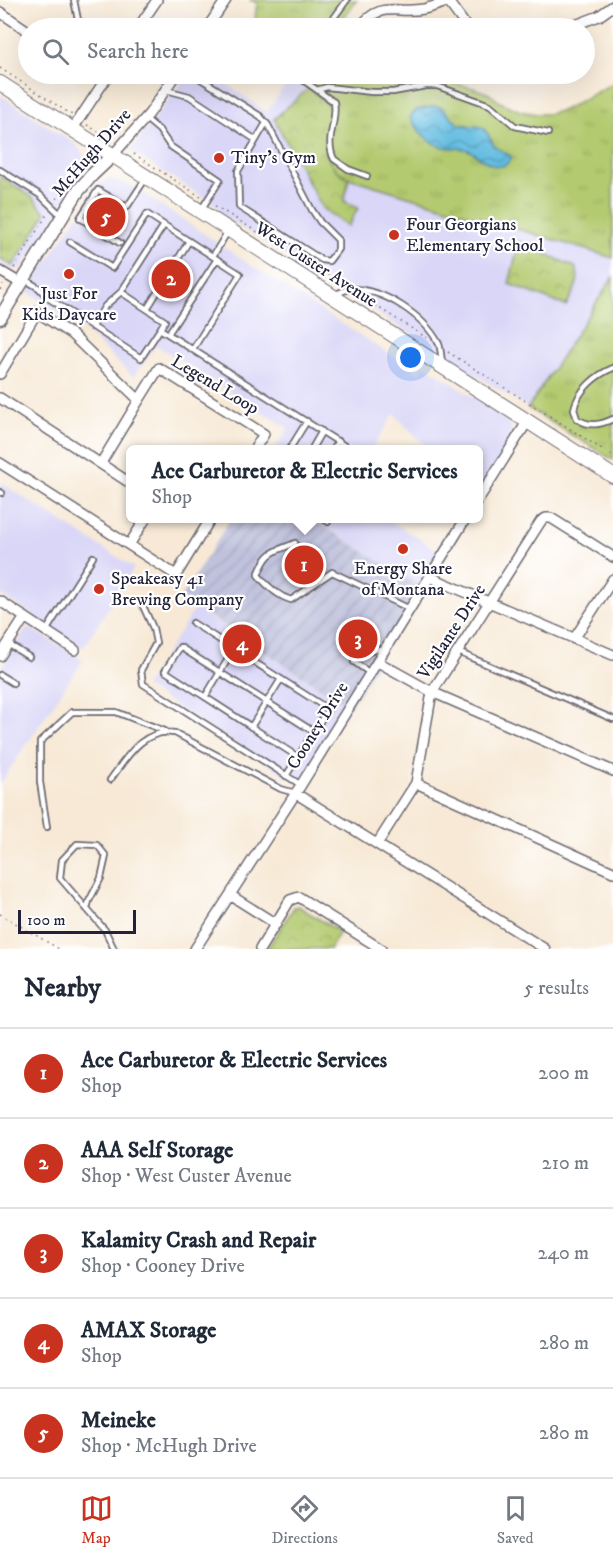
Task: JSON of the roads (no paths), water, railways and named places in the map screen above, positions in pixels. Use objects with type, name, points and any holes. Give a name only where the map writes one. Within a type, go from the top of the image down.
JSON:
[{"type":"main road","name":"West Custer Avenue","points":[[0,83],[73,123],[112,156],[613,476]]},
{"type":"street","points":[[145,18],[157,0]]},
{"type":"street","points":[[214,18],[226,0]]},
{"type":"street","points":[[369,18],[386,8],[424,9],[448,1],[462,18]]},
{"type":"street","points":[[594,18],[613,6]]},
{"type":"street","points":[[0,12],[18,24]]},
{"type":"street","points":[[73,123],[102,84]]},
{"type":"street","name":"McHugh Drive","points":[[0,318],[64,212],[92,175],[145,118],[170,84]]},
{"type":"street","points":[[0,271],[23,282]]},
{"type":"street","points":[[0,374],[37,312],[71,334],[139,400],[100,463]]},
{"type":"street","name":"Legend Loop","points":[[139,400],[159,368],[264,434],[257,445]]},
{"type":"street","points":[[0,398],[126,480]]},
{"type":"street","points":[[483,484],[527,422]]},
{"type":"street","points":[[0,463],[176,574],[208,523]]},
{"type":"street","name":"Vigilante Drive","points":[[377,844],[416,783],[432,692],[541,521],[551,518],[613,556]]},
{"type":"street","points":[[129,544],[143,523]]},
{"type":"street","name":"Cooney Drive","points":[[195,949],[298,789],[464,523]]},
{"type":"street","points":[[430,577],[613,655]]},
{"type":"street","points":[[574,639],[613,579]]},
{"type":"street","points":[[0,601],[75,650]]},
{"type":"street","points":[[0,656],[25,617]]},
{"type":"street","points":[[378,662],[432,692],[613,771]]},
{"type":"street","points":[[416,783],[613,872]]},
{"type":"street","points":[[298,789],[377,844],[545,949]]},
{"type":"street","points":[[230,895],[276,924]]},
{"type":"street","points":[[261,949],[290,900],[299,897],[381,949]]},
{"type":"lane","points":[[74,0],[78,18]]},
{"type":"lane","points":[[334,18],[347,0]]},
{"type":"lane","points":[[209,84],[260,116],[266,123],[312,210],[320,222],[338,240],[338,249],[331,260],[322,260],[239,207],[238,171],[266,123]]},
{"type":"lane","points":[[309,84],[334,102],[336,110],[330,140],[334,159],[348,169],[367,176]]},
{"type":"lane","points":[[317,90],[327,87],[354,91],[393,92],[437,86],[490,105],[515,126],[548,133]]},
{"type":"lane","points":[[166,90],[189,96],[256,140]]},
{"type":"lane","points":[[145,118],[159,130],[170,146],[220,180],[200,212]]},
{"type":"lane","points":[[0,170],[64,212],[80,218],[120,243]]},
{"type":"lane","points":[[80,218],[98,190],[127,207],[146,178]]},
{"type":"lane","points":[[70,242],[112,268],[147,214],[240,274],[193,349]]},
{"type":"lane","points":[[92,327],[105,306],[121,292],[164,225]]},
{"type":"lane","points":[[168,334],[215,258],[228,231]]},
{"type":"lane","points":[[147,309],[189,241]]},
{"type":"lane","points":[[23,282],[39,288],[48,298],[141,358],[165,321],[121,292]]},
{"type":"lane","points":[[330,296],[349,289],[378,295],[395,302],[412,313],[430,331],[440,347],[443,368]]},
{"type":"lane","points":[[160,329],[344,445]]},
{"type":"lane","points":[[613,368],[596,376],[579,397],[574,409],[577,419],[589,425],[599,425],[613,419]]},
{"type":"lane","points":[[292,445],[307,421]]},
{"type":"lane","points":[[314,445],[322,431]]},
{"type":"lane","points":[[335,445],[338,441]]},
{"type":"lane","points":[[295,543],[273,551],[264,559],[258,575],[283,598],[291,600],[332,572],[410,609]]},
{"type":"lane","points":[[46,631],[93,557]]},
{"type":"lane","points":[[142,604],[153,628],[156,643],[141,670],[143,684],[286,776],[298,789]]},
{"type":"lane","points":[[193,623],[328,709],[286,776]]},
{"type":"lane","points":[[8,644],[29,657]]},
{"type":"lane","points":[[298,757],[165,671],[180,647],[314,732]]},
{"type":"lane","points":[[371,673],[354,663],[359,654],[387,647]]},
{"type":"lane","points":[[205,697],[234,649]]},
{"type":"lane","points":[[458,652],[613,719]]},
{"type":"lane","points":[[0,675],[13,683]]},
{"type":"lane","points":[[251,727],[281,679]]},
{"type":"lane","points":[[46,827],[40,782],[40,742],[72,712],[116,712],[175,733],[281,789],[298,789]]},
{"type":"lane","points":[[110,780],[132,750],[152,735],[165,731]]},
{"type":"lane","points":[[87,909],[101,878],[106,856],[97,845],[76,844],[62,860],[60,878],[105,930],[114,949]]},
{"type":"water","points":[[436,106],[443,108],[458,124],[482,127],[494,146],[512,157],[502,166],[496,166],[468,150],[443,147],[431,142],[410,117],[416,110]]},
{"type":"place","name":"Tiny's Gym","points":[[219,158]]},
{"type":"place","name":"Meineke","points":[[106,217]]},
{"type":"place","name":"Four Georgians Elementary School","points":[[394,235]]},
{"type":"place","name":"Just For Kids Daycare","points":[[69,274]]},
{"type":"place","name":"AAA Self Storage","points":[[171,279]]},
{"type":"place","name":"Energy Share of Montana","points":[[403,549]]},
{"type":"place","name":"Ace Carburetor & Electric Services","points":[[304,565]]},
{"type":"place","name":"Speakeasy 41 Brewing Company","points":[[99,589]]},
{"type":"place","name":"Kalamity Crash and Repair","points":[[358,639]]},
{"type":"place","name":"AMAX Storage","points":[[242,644]]}]
